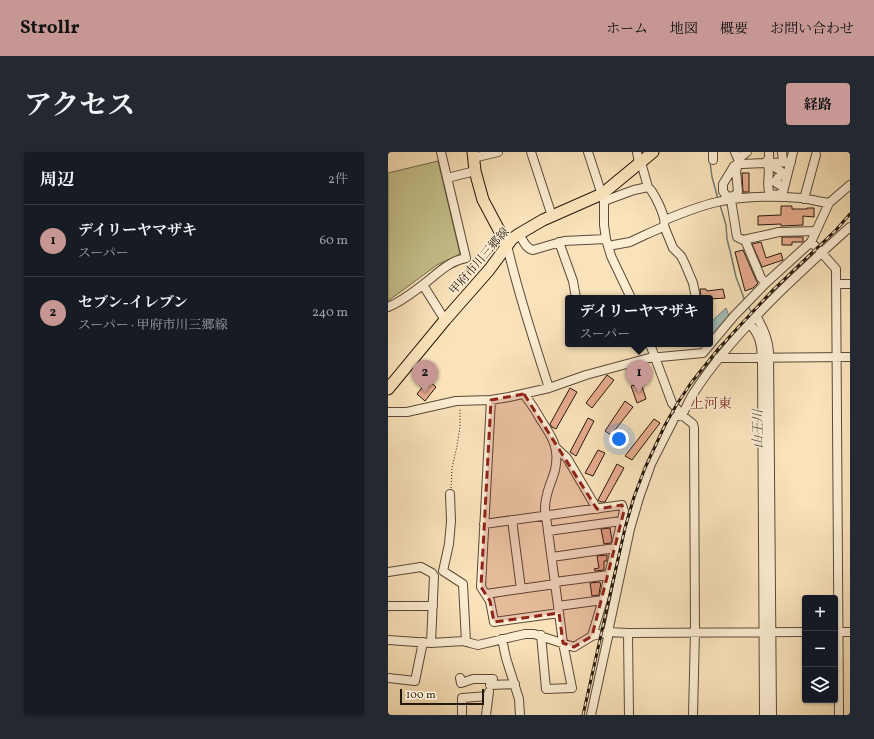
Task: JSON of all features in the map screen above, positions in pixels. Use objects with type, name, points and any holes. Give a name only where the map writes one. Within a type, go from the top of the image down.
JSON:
[{"type":"main road","name":"甲府市川三郷線","points":[[388,389],[489,270],[512,239],[543,220],[603,198],[639,159],[653,152]]},
{"type":"main road","points":[[473,155],[475,172],[483,200],[507,246]]},
{"type":"street","points":[[388,307],[423,285],[449,264],[466,258],[441,152]]},
{"type":"street","points":[[473,155],[498,152]]},
{"type":"street","points":[[531,152],[552,216]]},
{"type":"street","points":[[588,152],[603,198],[604,225],[607,243],[611,256],[630,295]]},
{"type":"street","points":[[747,152],[737,157],[742,164],[765,163],[782,152]]},
{"type":"street","points":[[793,152],[774,158],[769,165],[768,190],[770,194],[829,203]]},
{"type":"street","points":[[804,199],[816,155]]},
{"type":"street","points":[[519,234],[530,250],[564,241],[607,243],[630,242],[664,223],[706,205],[724,201],[777,196],[783,192],[784,188],[774,158]]},
{"type":"street","points":[[774,158],[773,166],[782,172],[775,182],[784,188]]},
{"type":"street","points":[[639,159],[648,187],[655,194],[673,248],[681,256],[685,264],[693,284],[695,295]]},
{"type":"street","points":[[447,178],[475,172]]},
{"type":"street","points":[[713,341],[734,316],[766,283],[811,242],[829,203],[850,185]]},
{"type":"street","points":[[603,198],[648,187]]},
{"type":"street","points":[[724,201],[737,237],[743,240],[779,232],[816,231]]},
{"type":"street","points":[[591,715],[630,529],[651,464],[675,417],[682,415],[692,395],[718,358],[753,319],[821,252],[850,227]]},
{"type":"street","points":[[745,240],[761,278],[766,283]]},
{"type":"street","points":[[559,242],[573,281],[575,295]]},
{"type":"street","points":[[811,242],[836,269],[837,631]]},
{"type":"street","points":[[507,246],[511,264],[549,388]]},
{"type":"street","points":[[836,284],[850,284]]},
{"type":"street","points":[[423,285],[445,320]]},
{"type":"street","points":[[753,319],[754,329],[758,335],[765,358],[767,633],[764,715]]},
{"type":"street","points":[[651,347],[672,403],[682,415],[693,424],[694,428],[695,632],[693,715]]},
{"type":"street","points":[[388,412],[407,412],[460,401],[491,400],[524,394],[549,388],[586,375],[655,357],[703,353],[708,347]]},
{"type":"street","points":[[718,358],[850,358]]},
{"type":"street","points":[[524,394],[552,436],[555,447],[555,470],[545,500],[546,515],[563,643],[572,688],[546,689],[541,635]]},
{"type":"street","points":[[491,400],[481,587],[490,601],[494,622],[603,600]]},
{"type":"street","points":[[555,447],[567,458],[597,508]]},
{"type":"street","points":[[444,571],[449,544],[450,494]]},
{"type":"street","points":[[484,524],[622,505],[624,510],[603,600],[592,636]]},
{"type":"street","points":[[512,520],[521,589]]},
{"type":"street","points":[[548,531],[621,521]]},
{"type":"street","points":[[552,557],[615,548]]},
{"type":"street","points":[[388,572],[421,567],[428,570],[434,576],[433,606],[427,643],[415,681],[388,678]]},
{"type":"street","points":[[434,576],[444,571]]},
{"type":"street","points":[[444,571],[463,584],[466,642]]},
{"type":"street","points":[[486,594],[609,575]]},
{"type":"street","points":[[388,606],[433,606]]},
{"type":"street","points":[[388,640],[427,643],[464,641],[478,645],[525,634],[534,634],[574,646],[592,636],[608,632],[802,632]]},
{"type":"street","points":[[838,632],[850,632]]},
{"type":"street","points":[[628,633],[629,715]]},
{"type":"street","points":[[767,633],[772,715]]},
{"type":"street","points":[[502,639],[506,658],[519,699],[520,715]]},
{"type":"street","points":[[838,667],[839,715]]},
{"type":"street","points":[[460,678],[461,683],[473,679],[493,679],[490,685],[486,715]]},
{"type":"street","points":[[490,685],[515,684]]},
{"type":"street","points":[[462,715],[462,698],[488,696]]},
{"type":"path","points":[[450,494],[452,468],[460,427],[460,401]]},
{"type":"highlighted area","points":[[524,394],[597,509],[622,505],[624,511],[592,636],[574,647],[563,643],[559,613],[494,622],[490,601],[481,587],[491,400]]},
{"type":"shaded area","points":[[438,161],[460,254],[437,265],[388,301],[388,173]]},
{"type":"water","points":[[726,308],[729,316],[713,336],[713,320]]},
{"type":"building","points":[[742,173],[749,173],[749,192],[743,192]]},
{"type":"building","points":[[781,206],[792,206],[792,209],[814,208],[814,217],[803,216],[803,225],[758,225],[758,216],[781,215]]},
{"type":"building","points":[[782,237],[803,237],[803,242],[792,242],[792,245],[782,245]]},
{"type":"building","points":[[761,242],[766,258],[781,253],[783,260],[762,267],[752,244]]},
{"type":"building","points":[[743,250],[758,283],[753,288],[745,291],[735,252]]},
{"type":"building","points":[[700,289],[706,289],[707,291],[723,289],[725,298],[713,299],[713,295],[701,295]]},
{"type":"building","points":[[607,375],[614,380],[592,408],[586,403]]},
{"type":"building","points":[[428,380],[436,387],[425,401],[417,394]]},
{"type":"building","points":[[641,383],[646,399],[637,403],[631,386]]},
{"type":"building","points":[[570,388],[577,392],[556,429],[550,424]]},
{"type":"building","points":[[625,401],[633,407],[611,435],[605,431]]},
{"type":"building","points":[[588,418],[594,421],[576,456],[570,452]]},
{"type":"building","points":[[654,419],[660,423],[632,460],[625,456]]},
{"type":"building","points":[[598,450],[605,453],[593,476],[585,473]]},
{"type":"building","points":[[617,464],[624,468],[605,502],[601,502],[598,500]]},
{"type":"building","points":[[610,528],[611,543],[604,544],[601,529]]},
{"type":"building","points":[[607,555],[607,561],[604,561],[604,570],[595,571],[594,569],[599,568],[597,556]]},
{"type":"building","points":[[600,582],[601,587],[599,595],[592,596],[590,583]]},
{"type":"waterway","name":"山王川","points":[[710,162],[712,177],[718,199]]},
{"type":"waterway","name":"山王川","points":[[720,205],[726,225],[727,239],[736,277],[745,301]]},
{"type":"waterway","name":"山王川","points":[[748,306],[753,315]]},
{"type":"railway","points":[[583,715],[625,528],[634,497],[645,468],[665,425],[691,383],[719,348],[773,290],[836,230],[850,214]]},
{"type":"place","name":"セブン-イレブン","points":[[425,393]]},
{"type":"place","name":"デイリーヤマザキ","points":[[639,393]]},
{"type":"district","name":"上河東","points":[[711,403]]}]
